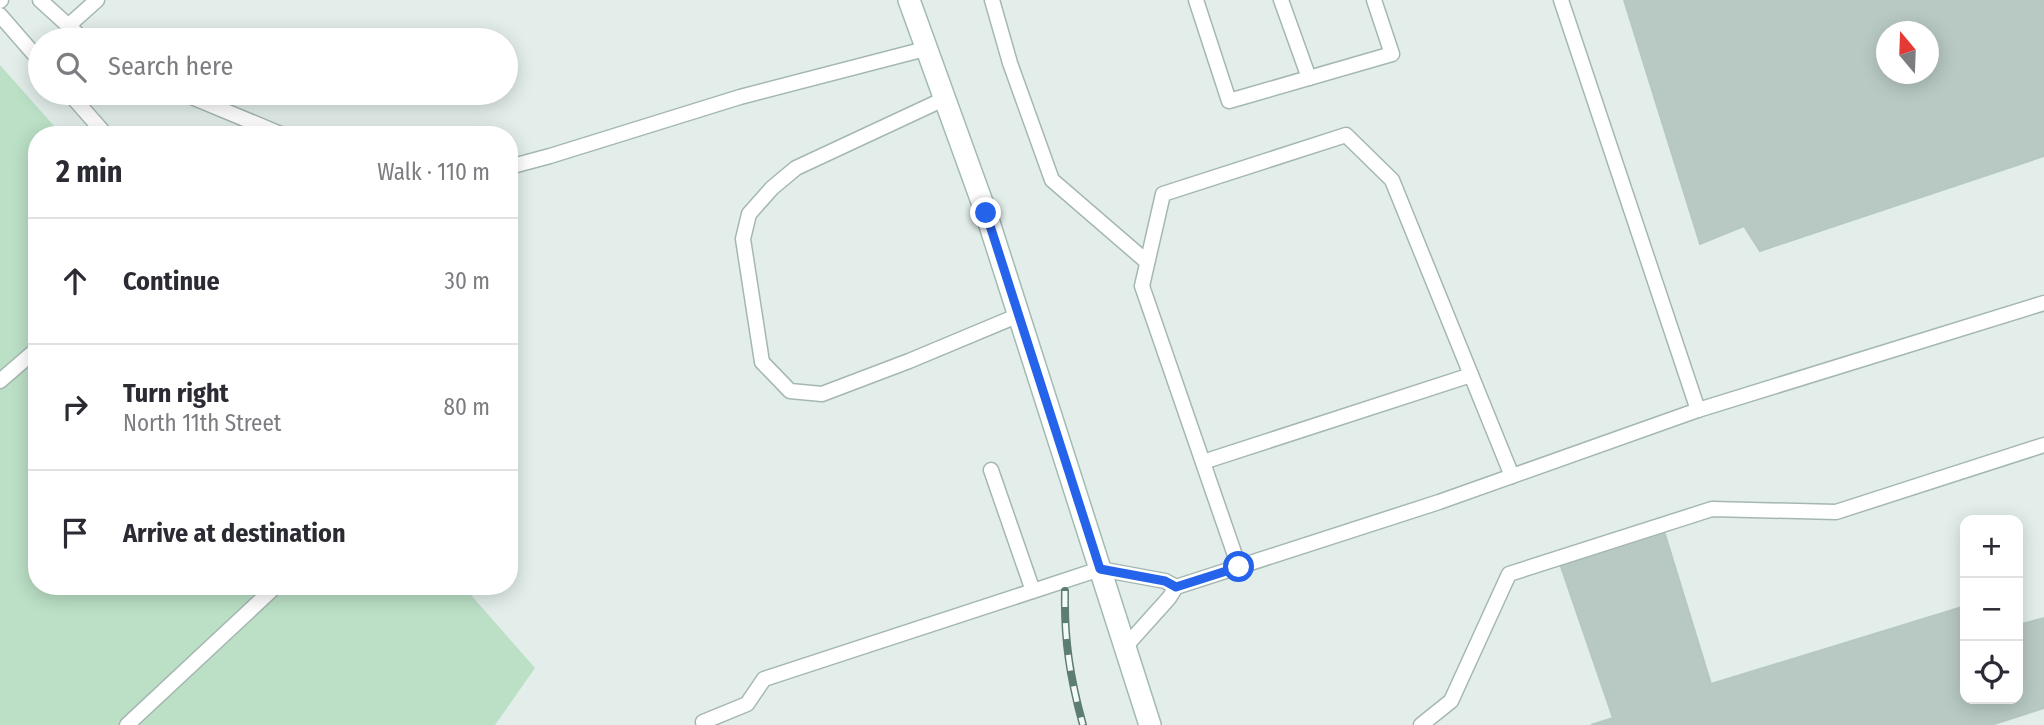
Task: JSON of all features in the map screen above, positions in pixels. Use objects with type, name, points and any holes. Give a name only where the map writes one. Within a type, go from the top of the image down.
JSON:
[{"type":"main road","points":[[896,0],[925,49]]},
{"type":"main road","points":[[909,0],[986,213],[1150,725]]},
{"type":"lane","points":[[40,0],[70,28]]},
{"type":"lane","points":[[68,26],[97,0]]},
{"type":"lane","points":[[992,0],[1010,63],[1052,180],[1147,262]]},
{"type":"lane","points":[[1196,0],[1229,101],[1392,54],[1374,0]]},
{"type":"lane","points":[[1282,0],[1309,78]]},
{"type":"lane","points":[[1561,0],[1698,410]]},
{"type":"lane","points":[[0,15],[28,47]]},
{"type":"lane","points":[[518,165],[740,97],[925,49]]},
{"type":"lane","points":[[944,99],[796,168],[772,188],[749,214],[743,239],[762,362],[790,390],[822,394],[1019,314]]},
{"type":"lane","points":[[80,105],[98,126]]},
{"type":"lane","points":[[211,105],[261,126]]},
{"type":"lane","points":[[1239,567],[1142,286],[1163,194],[1346,135],[1392,180],[1511,476]]},
{"type":"lane","points":[[1125,648],[1176,587],[1439,502],[1698,410],[2044,303]]},
{"type":"lane","points":[[0,381],[28,357]]},
{"type":"lane","points":[[1203,462],[1471,374]]},
{"type":"lane","points":[[1421,725],[1451,701],[1509,574],[1712,509],[1836,512],[2044,445]]},
{"type":"lane","points":[[991,470],[1033,591]]},
{"type":"lane","points":[[703,722],[747,704],[764,679],[1100,569],[1165,581],[1176,587]]},
{"type":"lane","points":[[127,725],[266,595]]},
{"type":"green space","points":[[0,65],[28,97],[28,105],[35,105],[54,126],[28,126],[28,595],[471,595],[535,668],[495,725],[0,725]]},
{"type":"building","points":[[1624,0],[2044,0],[2044,156],[1760,251],[1744,226],[1700,244]]},
{"type":"building","points":[[1664,531],[1711,684],[1960,608],[1960,704],[2023,704],[2023,624],[2044,618],[2044,708],[1991,725],[1591,725],[1613,718],[1560,564]]},
{"type":"railway","points":[[1065,591],[1069,659],[1083,725]]},
{"type":"route","points":[[986,213],[1100,569],[1165,581],[1176,587],[1239,567]]}]
